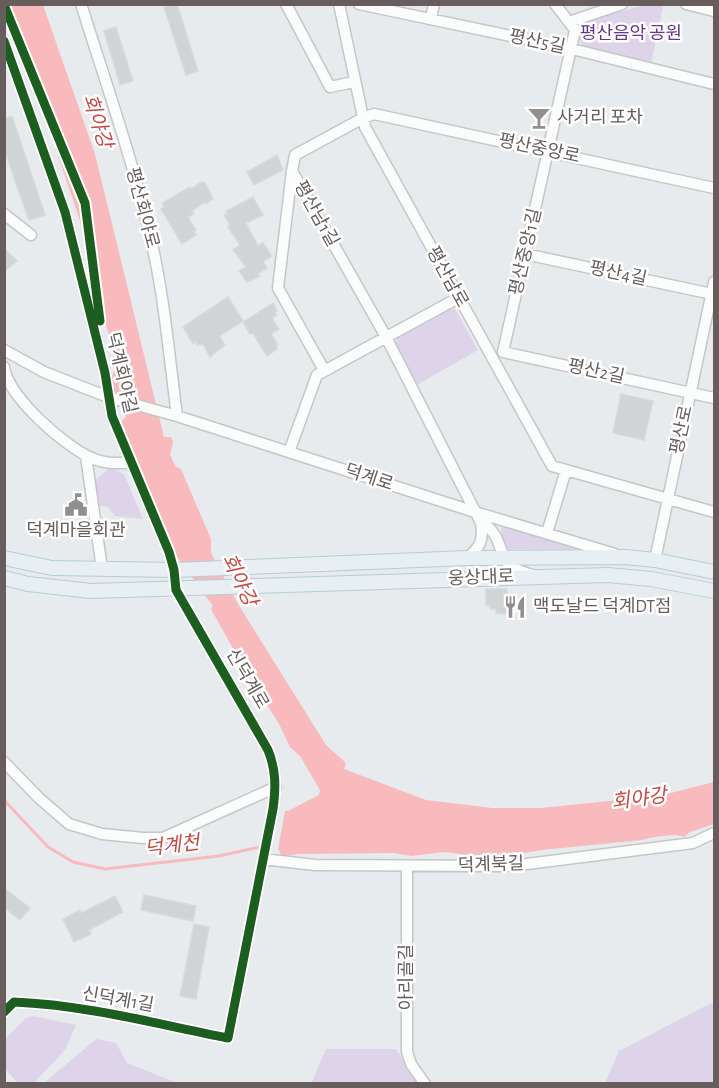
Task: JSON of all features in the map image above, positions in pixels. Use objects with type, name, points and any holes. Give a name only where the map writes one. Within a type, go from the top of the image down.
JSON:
[{"type":"main road","points":[[4,558],[52,568],[178,570],[467,558],[624,557],[655,560],[714,572]]},
{"type":"main road","name":"평산로","points":[[651,579],[655,560]]},
{"type":"main road","name":"웅상대로","points":[[176,590],[608,575],[651,579],[714,591]]},
{"type":"main road","points":[[4,578],[28,584],[91,591],[176,590]]},
{"type":"street","name":"평산회야로","points":[[81,4],[150,232],[157,271],[174,415]]},
{"type":"street","points":[[286,4],[330,87],[354,82]]},
{"type":"street","name":"평산남로","points":[[339,4],[365,127],[552,466],[566,470]]},
{"type":"street","name":"평산5길","points":[[359,4],[572,49],[714,84]]},
{"type":"street","points":[[431,18],[434,4]]},
{"type":"street","points":[[555,4],[569,22],[622,4]]},
{"type":"street","points":[[686,4],[714,11]]},
{"type":"street","name":"평산중앙1길","points":[[503,352],[572,49],[575,30],[569,22]]},
{"type":"street","name":"덕계회야길","points":[[4,41],[65,212],[111,398],[111,416],[178,570]]},
{"type":"street","name":"평산중앙로","points":[[363,118],[376,114],[714,188]]},
{"type":"street","name":"평산남1길","points":[[363,118],[295,155],[292,171],[386,338],[475,512]]},
{"type":"street","points":[[292,171],[278,288],[324,370]]},
{"type":"street","points":[[4,214],[31,235]]},
{"type":"street","name":"평산4길","points":[[525,254],[712,294]]},
{"type":"street","name":"평산로","points":[[655,560],[714,282]]},
{"type":"street","points":[[289,452],[317,375],[458,298]]},
{"type":"street","points":[[492,358],[503,352]]},
{"type":"street","name":"평산2길","points":[[503,352],[714,398]]},
{"type":"street","points":[[6,355],[111,398]]},
{"type":"street","points":[[4,367],[10,385],[26,406],[55,433],[86,456],[109,463],[131,463]]},
{"type":"street","name":"덕계로","points":[[111,398],[174,415],[475,512],[624,557]]},
{"type":"street","points":[[86,456],[102,569]]},
{"type":"street","points":[[547,533],[566,470],[714,512]]},
{"type":"street","points":[[475,512],[496,537],[502,557],[509,566],[539,577]]},
{"type":"street","points":[[467,558],[479,548],[483,533],[475,512]]},
{"type":"street","name":"신덕계로","points":[[178,570],[176,590],[268,750],[275,767],[276,787],[263,860]]},
{"type":"street","points":[[4,762],[39,798],[69,824],[102,834],[132,837],[163,837],[276,787]]},
{"type":"street","name":"덕계북길","points":[[263,860],[315,865],[511,866],[693,843],[714,832]]},
{"type":"street","name":"신덕계1길","points":[[14,1002],[72,1008],[228,1038],[263,860]]},
{"type":"street","name":"아리골길","points":[[407,866],[407,1052],[411,1064],[425,1083]]},
{"type":"street","points":[[4,995],[14,1002],[4,1012]]},
{"type":"green space","name":"평산음악 공원","points":[[644,5],[663,6],[651,64],[583,47],[578,35],[580,23]]},
{"type":"green space","points":[[448,309],[455,309],[478,350],[417,385],[395,345],[398,337]]},
{"type":"green space","points":[[110,467],[124,474],[143,519],[115,516],[108,507],[90,504],[89,486]]},
{"type":"green space","points":[[502,524],[589,550],[506,549],[501,535]]},
{"type":"green space","points":[[714,1003],[714,1083],[605,1083],[619,1051]]},
{"type":"green space","points":[[33,1016],[76,1025],[65,1050],[34,1083],[18,1083],[5,1069],[5,1039],[26,1018]]},
{"type":"green space","points":[[96,1039],[116,1043],[127,1063],[177,1083],[44,1083]]},
{"type":"green space","points":[[326,1049],[396,1049],[418,1083],[311,1084]]},
{"type":"water","name":"회야강","points":[[7,5],[43,5],[95,154],[164,437],[171,437],[173,442],[170,454],[175,466],[181,469],[211,539],[211,553],[238,604],[326,745],[346,763],[344,769],[426,800],[492,808],[540,808],[659,796],[714,782],[714,824],[690,832],[684,837],[664,836],[507,856],[475,856],[445,852],[412,856],[393,853],[282,856],[278,849],[285,811],[319,795],[320,790],[300,756],[290,747],[279,724],[241,663],[211,609],[213,606],[175,554],[119,424],[126,417],[109,385],[115,368],[115,357],[96,287],[88,245],[59,158],[52,128]]},
{"type":"building","points":[[177,4],[198,71],[186,75],[164,7]]},
{"type":"building","points":[[116,27],[133,81],[120,85],[104,31]]},
{"type":"building","points":[[12,116],[45,215],[29,220],[4,149],[4,119]]},
{"type":"building","points":[[277,155],[283,170],[254,185],[247,172]]},
{"type":"building","points":[[201,182],[205,183],[213,199],[192,211],[194,214],[188,217],[196,230],[193,231],[196,235],[182,244],[161,209],[164,207],[162,203]]},
{"type":"building","points":[[253,197],[263,215],[246,223],[258,246],[263,243],[272,256],[263,262],[267,268],[258,274],[260,276],[247,282],[239,271],[246,267],[233,250],[240,245],[228,227],[230,225],[224,215],[228,213],[226,211]]},
{"type":"building","points":[[4,248],[17,261],[4,272]]},
{"type":"building","points":[[228,297],[243,321],[221,335],[225,345],[210,357],[203,344],[197,345],[196,342],[193,344],[183,327]]},
{"type":"building","points":[[273,303],[277,315],[272,318],[279,329],[271,334],[278,345],[277,349],[267,356],[253,333],[250,334],[243,322]]},
{"type":"building","points":[[621,394],[653,401],[644,440],[613,433]]},
{"type":"building","points":[[486,589],[507,589],[506,614],[496,613],[496,609],[490,609],[490,605],[486,605]]},
{"type":"building","points":[[4,888],[30,908],[20,920],[4,907]]},
{"type":"building","points":[[144,895],[196,906],[193,921],[141,910]]},
{"type":"building","points":[[115,896],[123,912],[89,930],[91,934],[74,942],[63,919]]},
{"type":"building","points":[[194,924],[209,927],[196,999],[180,996]]},
{"type":"waterway","name":"덕계천","points":[[4,800],[48,847],[73,862],[105,869],[219,856],[264,846]]},
{"type":"cycle path","points":[[4,5],[85,203],[100,321]]},
{"type":"cycle path","points":[[4,41],[65,212],[105,373],[112,416],[169,552],[176,590],[268,750],[273,765],[275,786],[273,809],[228,1038],[68,1007],[14,1002],[4,1012]]},
{"type":"place","name":"사거리 포차","points":[[539,118]]},
{"type":"place","name":"덕계마을회관","points":[[76,505]]},
{"type":"place","name":"맥도날드 덕계DT점","points":[[515,607]]}]
